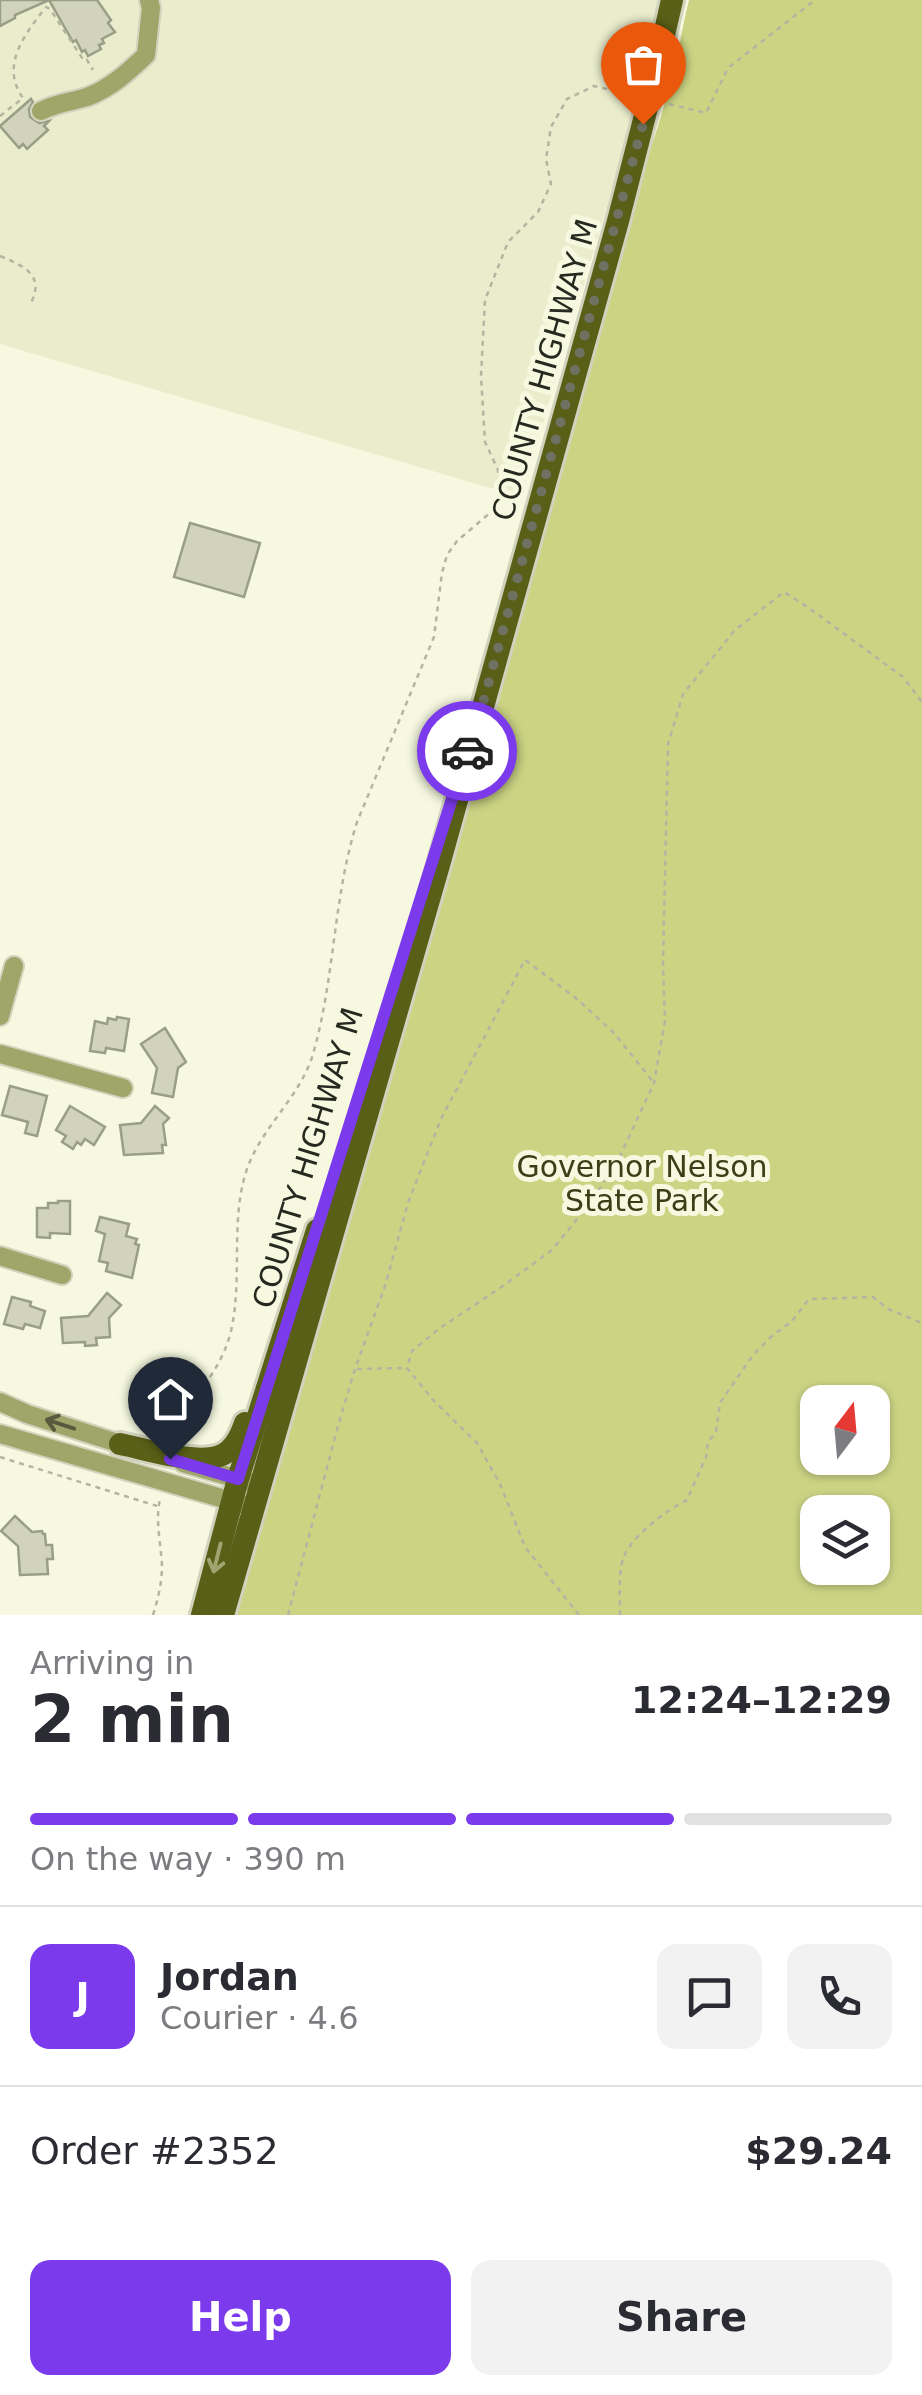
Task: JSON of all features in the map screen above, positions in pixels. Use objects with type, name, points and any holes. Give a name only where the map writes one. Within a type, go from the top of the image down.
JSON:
[{"type":"main road","name":"COUNTY HIGHWAY M","points":[[202,1615],[246,1493],[402,997],[618,221],[672,0]]},
{"type":"main road","name":"COUNTY HIGHWAY M","points":[[650,97],[682,0]]},
{"type":"main road","name":"COUNTY HIGHWAY M","points":[[222,1615],[246,1493],[315,1238],[478,721]]},
{"type":"main road","points":[[120,1444],[194,1458],[222,1454],[240,1436],[266,1350],[315,1238]]},
{"type":"street","points":[[41,111],[114,84],[146,54],[151,8],[148,0]]},
{"type":"street","points":[[0,1016],[14,966]]},
{"type":"street","points":[[0,1054],[122,1088]]},
{"type":"street","points":[[0,1256],[62,1275]]},
{"type":"street","points":[[0,1402],[246,1493]]},
{"type":"street","points":[[0,1434],[164,1482],[246,1493]]},
{"type":"path","points":[[172,1454],[178,1430],[225,1352],[232,1326],[240,1206],[246,1174],[256,1150],[304,1078],[313,1053],[350,846],[434,637],[447,555],[491,512],[498,496],[498,470],[485,442],[481,376],[486,300],[508,242],[538,212],[551,184],[546,159],[550,127],[567,99],[594,86],[706,113],[728,68],[815,0]]},
{"type":"path","points":[[16,40],[46,7],[93,70]]},
{"type":"path","points":[[0,116],[23,98],[8,85]]},
{"type":"path","points":[[0,256],[32,273],[37,284],[30,304]]},
{"type":"path","points":[[407,1368],[412,1351],[440,1328],[552,1250],[594,1198],[620,1156],[654,1083],[665,1020],[668,744],[683,694],[735,630],[784,592],[903,677],[922,702]]},
{"type":"path","points":[[288,1615],[356,1368],[385,1286],[408,1203],[440,1120],[525,960],[614,1033],[654,1083]]},
{"type":"path","points":[[620,1615],[622,1560],[629,1546],[668,1510],[687,1500],[706,1457],[708,1442],[716,1432],[720,1402],[753,1355],[792,1322],[809,1300],[872,1297],[888,1309],[922,1323]]},
{"type":"path","points":[[356,1368],[407,1368]]},
{"type":"path","points":[[407,1368],[477,1443],[500,1484],[525,1547],[579,1615]]},
{"type":"path","points":[[0,1457],[158,1506]]},
{"type":"path","points":[[153,1615],[160,1590],[162,1565],[157,1521],[164,1482]]},
{"type":"shaded area","points":[[0,0],[662,0],[644,80],[521,497],[0,344]]},
{"type":"green space","name":"Governor Nelson State Park","points":[[689,0],[922,0],[922,1615],[226,1615],[640,176],[666,100]]},
{"type":"building","points":[[0,0],[49,0],[0,26]]},
{"type":"building","points":[[49,0],[97,0],[115,32],[102,39],[101,49],[88,56],[76,40],[73,42]]},
{"type":"building","points":[[31,99],[30,117],[39,123],[49,121],[44,126],[48,130],[27,149],[23,144],[19,148],[0,126]]},
{"type":"building","points":[[190,523],[260,543],[244,597],[174,577]]},
{"type":"building","points":[[108,1018],[129,1019],[124,1051],[90,1051],[95,1021],[107,1024]]},
{"type":"building","points":[[165,1028],[186,1062],[178,1068],[173,1097],[152,1093],[157,1068],[141,1044]]},
{"type":"building","points":[[10,1086],[47,1096],[37,1136],[25,1133],[28,1122],[2,1115]]},
{"type":"building","points":[[70,1106],[105,1127],[94,1145],[85,1139],[73,1149],[62,1142],[66,1136],[56,1130]]},
{"type":"building","points":[[155,1106],[169,1118],[163,1124],[163,1153],[124,1155],[120,1125],[141,1123]]},
{"type":"building","points":[[70,1201],[70,1234],[37,1237],[37,1208],[48,1208],[48,1203]]},
{"type":"building","points":[[100,1217],[129,1224],[126,1236],[137,1239],[132,1278],[106,1271],[108,1263],[99,1261],[105,1234],[96,1231]]},
{"type":"building","points":[[107,1293],[121,1305],[109,1318],[110,1337],[96,1338],[97,1345],[63,1343],[61,1318],[88,1316]]},
{"type":"building","points":[[12,1297],[45,1311],[40,1328],[4,1324]]},
{"type":"building","points":[[15,1516],[32,1532],[42,1531],[46,1545],[52,1545],[53,1559],[47,1559],[48,1574],[20,1575],[18,1546],[1,1531]]},
{"type":"way so far","points":[[467,751],[643,124]]},
{"type":"route","points":[[170,1459],[238,1479],[467,751]]}]
